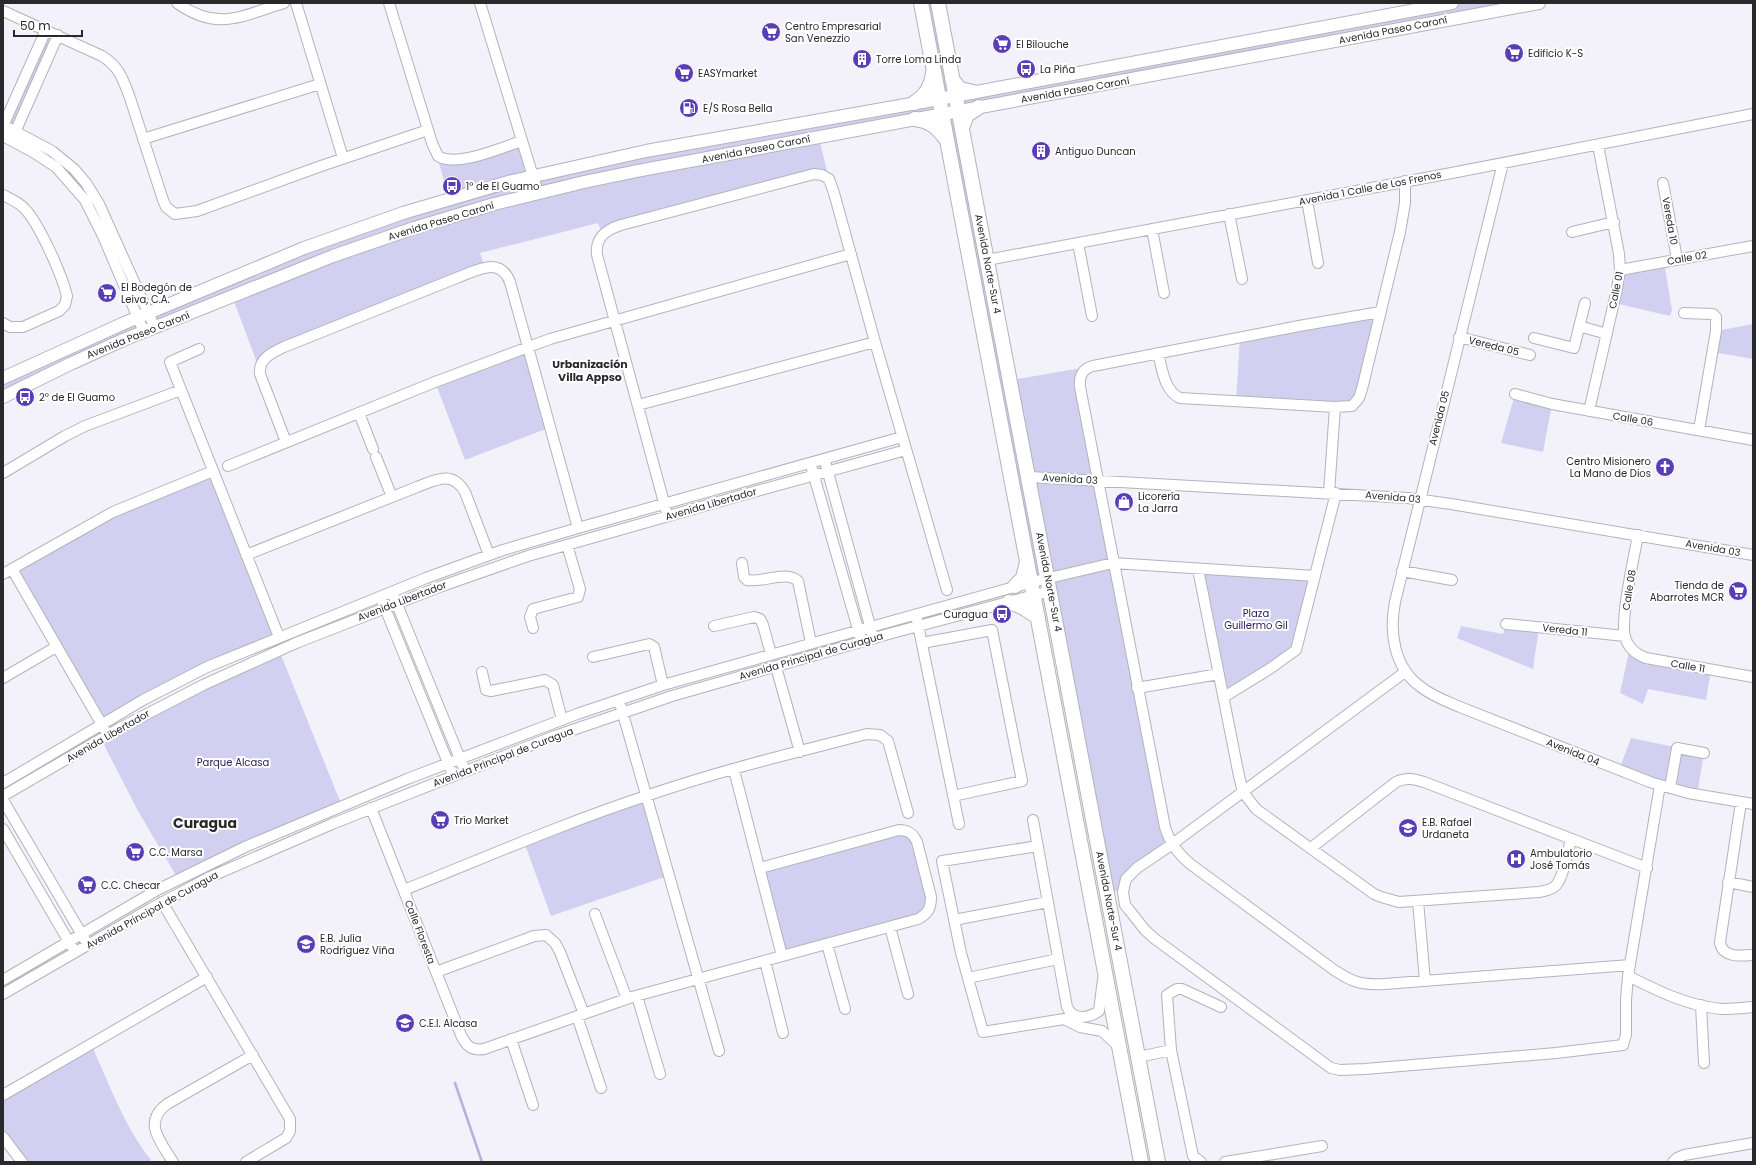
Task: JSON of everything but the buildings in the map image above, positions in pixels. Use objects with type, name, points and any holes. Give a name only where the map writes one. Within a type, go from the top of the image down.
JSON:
[{"type":"main road","name":"Avenida Norte-Sur 4","points":[[921,3],[946,140],[1028,559],[1141,1162]]},
{"type":"main road","name":"Avenida Norte-Sur 4","points":[[938,3],[1030,477],[1158,1162]]},
{"type":"main road","points":[[914,103],[928,90],[934,70]]},
{"type":"main road","points":[[952,79],[960,89],[973,92]]},
{"type":"main road","points":[[962,128],[967,115],[979,107]]},
{"type":"main road","points":[[915,119],[934,125],[946,140]]},
{"type":"main road","points":[[1014,586],[1023,578],[1028,559]]},
{"type":"main road","points":[[1009,602],[1022,607],[1038,617]]},
{"type":"street","points":[[177,3],[196,15],[214,20],[232,18],[284,3]]},
{"type":"street","points":[[296,3],[343,158]]},
{"type":"street","points":[[389,3],[428,130],[438,156],[447,159],[474,156],[522,141]]},
{"type":"street","points":[[480,3],[538,193]]},
{"type":"street","name":"Avenida Paseo Caroní","points":[[3,378],[143,315],[259,266],[336,236],[436,202],[533,176],[653,149],[956,96],[1452,3]]},
{"type":"street","name":"Avenida Paseo Caroní","points":[[3,397],[70,364],[149,330],[333,256],[452,216],[538,193],[637,171],[1539,3]]},
{"type":"street","points":[[3,11],[102,56],[119,71],[129,94],[163,200],[170,212],[179,215],[197,212],[343,158],[428,130]]},
{"type":"street","points":[[46,30],[3,125],[45,146],[60,157],[80,176],[91,190],[103,211],[149,330]]},
{"type":"street","points":[[58,35],[16,131],[7,139],[44,158],[79,192],[91,210],[143,315]]},
{"type":"street","points":[[144,139],[320,84]]},
{"type":"street","name":"Avenida 1 Calle de Los Frenos","points":[[987,260],[1405,182],[1753,114]]},
{"type":"street","name":"Calle 01","points":[[1589,411],[1620,270],[1614,222],[1598,144]]},
{"type":"street","name":"Avenida 05","points":[[1405,672],[1397,654],[1392,631],[1393,612],[1459,337],[1503,163]]},
{"type":"street","points":[[668,516],[596,250],[597,244],[602,234],[621,225],[770,185],[818,174],[826,176],[831,182],[902,437],[947,590]]},
{"type":"street","points":[[1158,353],[1168,387],[1172,393],[1180,398],[1335,407],[1352,406],[1359,398],[1401,225],[1405,203],[1405,182]]},
{"type":"street","name":"Vereda 10","points":[[1663,183],[1677,259]]},
{"type":"street","points":[[3,196],[17,202],[30,215],[48,250],[67,296],[65,305],[59,311],[23,327],[10,327],[3,323]]},
{"type":"street","points":[[1307,200],[1318,263]]},
{"type":"street","points":[[1229,214],[1242,279]]},
{"type":"street","points":[[1572,232],[1614,222]]},
{"type":"street","points":[[1152,229],[1164,294]]},
{"type":"street","points":[[1078,243],[1092,316]]},
{"type":"street","name":"Calle 02","points":[[1620,270],[1753,246]]},
{"type":"street","points":[[228,466],[529,346],[615,320],[851,254]]},
{"type":"street","points":[[286,442],[260,374],[261,364],[266,357],[284,347],[459,277],[489,266],[498,268],[505,271],[510,282],[529,346],[578,528]]},
{"type":"street","points":[[1534,338],[1574,348],[1585,303]]},
{"type":"street","points":[[1380,312],[1087,367],[1081,375],[1080,387],[1097,481],[1165,827],[1171,845],[1188,863],[1349,980],[1368,984],[1425,981],[1630,965]]},
{"type":"street","points":[[1684,313],[1713,314],[1716,317],[1716,331],[1699,430]]},
{"type":"street","points":[[1579,326],[1607,334]]},
{"type":"street","name":"Vereda 05","points":[[1459,337],[1530,355]]},
{"type":"street","points":[[638,405],[875,342]]},
{"type":"street","points":[[199,349],[170,362],[279,637]]},
{"type":"street","points":[[3,473],[80,429],[181,390]]},
{"type":"street","name":"Calle 06","points":[[1514,394],[1552,404],[1753,440]]},
{"type":"street","points":[[1224,697],[1271,668],[1296,650],[1315,576],[1332,493],[1335,407]]},
{"type":"street","points":[[359,413],[392,497]]},
{"type":"street","name":"Avenida Libertador","points":[[3,783],[101,724],[188,676],[392,591],[489,555],[578,528],[902,437]]},
{"type":"street","name":"Avenida Libertador","points":[[3,796],[143,715],[221,676],[285,648],[397,603],[485,570],[567,545],[906,450]]},
{"type":"street","points":[[825,459],[873,639]]},
{"type":"street","points":[[810,463],[861,642]]},
{"type":"street","points":[[108,735],[56,647],[7,572],[113,512],[213,471]]},
{"type":"street","name":"Avenida 03","points":[[1030,477],[1332,493],[1420,500],[1753,553]]},
{"type":"street","points":[[246,555],[392,497],[446,478],[455,480],[465,492],[489,555]]},
{"type":"street","name":"Calle 08","points":[[1627,640],[1624,619],[1638,535]]},
{"type":"street","points":[[533,628],[530,616],[533,609],[578,596],[580,590],[567,545]]},
{"type":"street","points":[[742,563],[744,577],[747,580],[766,580],[785,576],[793,577],[798,581],[811,643]]},
{"type":"street","points":[[1033,588],[1113,563],[1315,576]]},
{"type":"street","points":[[1198,569],[1243,792],[1256,809],[1381,897],[1399,902],[1548,890],[1554,887],[1561,878],[1571,839]]},
{"type":"street","points":[[1402,571],[1452,580]]},
{"type":"street","name":"Avenida Principal de Curagua","points":[[3,980],[157,890],[233,853],[325,813],[562,720],[663,685],[870,626],[1014,586],[1033,588]]},
{"type":"street","name":"Avenida Principal de Curagua","points":[[3,994],[162,902],[240,864],[371,808],[552,737],[623,712],[672,696],[861,642],[1009,602],[1033,588]]},
{"type":"street","points":[[392,591],[465,771]]},
{"type":"street","points":[[380,596],[453,776]]},
{"type":"street","points":[[916,614],[959,824]]},
{"type":"street","points":[[714,626],[754,617],[760,619],[771,654]]},
{"type":"street","name":"Vereda 11","points":[[1506,624],[1627,640]]},
{"type":"street","points":[[922,643],[992,630],[1022,781],[953,796]]},
{"type":"street","name":"Calle 11","points":[[1627,640],[1633,651],[1646,658],[1753,677]]},
{"type":"street","points":[[593,657],[650,644],[654,647],[663,685]]},
{"type":"street","points":[[3,678],[56,647]]},
{"type":"street","points":[[776,667],[800,752]]},
{"type":"street","points":[[482,672],[486,690],[491,691],[499,691],[536,681],[545,680],[549,682],[553,685],[562,720]]},
{"type":"street","points":[[1405,672],[1171,845],[1137,868],[1126,879],[1123,887],[1122,892],[1125,905],[1145,930],[1155,939],[1325,1065],[1336,1069],[1345,1070],[1621,1046],[1626,1039],[1626,1000],[1628,976],[1660,785]]},
{"type":"street","name":"Avenida 04","points":[[1405,672],[1420,687],[1440,699],[1625,773],[1670,788],[1753,804]]},
{"type":"street","points":[[1137,688],[1219,674]]},
{"type":"street","points":[[619,699],[719,1051]]},
{"type":"street","points":[[404,890],[581,819],[647,795],[867,734],[883,736],[890,746],[908,813]]},
{"type":"street","points":[[1670,788],[1677,748],[1704,753]]},
{"type":"street","points":[[734,770],[782,956]]},
{"type":"street","points":[[1311,848],[1396,782],[1410,778],[1424,782],[1647,868]]},
{"type":"street","points":[[3,800],[88,945]]},
{"type":"street","points":[[1741,802],[1720,934],[1721,947],[1727,953],[1734,956],[1753,955]]},
{"type":"street","name":"Calle Floresta","points":[[371,808],[464,1043],[475,1049],[484,1049],[511,1039]]},
{"type":"street","points":[[1033,820],[1067,1007],[1080,1022]]},
{"type":"street","points":[[3,829],[75,952]]},
{"type":"street","points":[[533,1105],[511,1039],[637,996],[922,917],[928,912],[931,905],[931,897],[916,842],[909,832],[899,830],[760,868]]},
{"type":"street","points":[[1038,846],[942,861],[954,920],[983,1032],[1061,1019],[1080,1022],[1102,1031],[1119,1047]]},
{"type":"street","points":[[1728,882],[1753,887]]},
{"type":"street","points":[[1108,896],[1123,887]]},
{"type":"street","points":[[1418,901],[1425,981]]},
{"type":"street","points":[[162,902],[289,1115],[291,1126],[286,1138],[246,1162]]},
{"type":"street","points":[[954,920],[1048,902]]},
{"type":"street","points":[[595,914],[627,999]]},
{"type":"street","points":[[890,926],[908,994]]},
{"type":"street","points":[[436,972],[534,936],[546,935],[555,943],[560,952],[601,1088]]},
{"type":"street","points":[[827,944],[845,1009]]},
{"type":"street","points":[[968,978],[1058,959]]},
{"type":"street","points":[[765,961],[783,1033]]},
{"type":"street","points":[[1102,1031],[1099,1011],[1104,968]]},
{"type":"street","points":[[1628,976],[1674,997],[1701,1005],[1721,1009],[1753,1008]]},
{"type":"street","points":[[3,1095],[207,977]]},
{"type":"street","points":[[1201,1162],[1193,1156],[1170,1050],[1167,995],[1177,989],[1182,989],[1221,1007]]},
{"type":"street","points":[[637,996],[660,1074]]},
{"type":"street","points":[[1701,1005],[1704,1063]]},
{"type":"street","points":[[1080,1022],[1099,1011]]},
{"type":"street","points":[[1139,1057],[1170,1050]]},
{"type":"street","points":[[173,1162],[155,1128],[155,1119],[159,1111],[167,1104],[253,1055]]},
{"type":"street","points":[[3,1136],[22,1162]]},
{"type":"street","points":[[1673,1162],[1677,1158],[1684,1155],[1753,1143]]},
{"type":"street","points":[[1225,1162],[1322,1146]]},
{"type":"green space","points":[[921,3],[938,3],[955,95],[1452,3],[1539,3],[958,111],[955,96],[939,99]]},
{"type":"green space","points":[[46,30],[58,35],[16,131],[80,176],[148,312],[449,198],[436,153],[447,159],[522,141],[533,176],[939,99],[942,114],[958,111],[1011,380],[1087,367],[1081,375],[1171,845],[1137,868],[1123,887],[1108,896],[1048,578],[1032,582],[941,114],[819,138],[829,179],[822,175],[602,234],[598,223],[480,253],[485,267],[284,347],[260,371],[232,296],[155,328],[148,313],[138,317],[85,200],[3,125]]},
{"type":"green space","points":[[1664,262],[1672,310],[1670,316],[1614,303],[1620,270]]},
{"type":"green space","points":[[1380,312],[1356,403],[1236,402],[1240,337]]},
{"type":"green space","points":[[138,317],[144,332],[3,397],[3,378]]},
{"type":"green space","points":[[1753,324],[1753,359],[1713,352],[1716,331]]},
{"type":"green space","points":[[529,346],[551,427],[465,460],[435,382]]},
{"type":"green space","points":[[1515,394],[1552,404],[1543,452],[1501,443]]},
{"type":"green space","points":[[213,471],[279,637],[101,724],[12,569],[96,521]]},
{"type":"green space","name":"Plaza Guillermo Gil","points":[[1198,569],[1315,576],[1299,645],[1224,697]]},
{"type":"green space","points":[[1506,624],[1539,628],[1533,669],[1457,638],[1461,626],[1503,634]]},
{"type":"green space","points":[[1630,647],[1633,651],[1711,670],[1706,700],[1648,689],[1643,704],[1620,693]]},
{"type":"green space","name":"Parque Alcasa","points":[[279,650],[342,806],[178,879],[138,811],[101,739]]},
{"type":"green space","points":[[1631,738],[1704,753],[1697,795],[1619,770]]},
{"type":"green space","points":[[647,795],[670,875],[551,916],[524,842]]},
{"type":"green space","points":[[909,832],[931,897],[928,912],[782,956],[760,868]]},
{"type":"green space","points":[[91,1044],[125,1119],[141,1147],[151,1160],[148,1162],[22,1162],[3,1137],[3,1095]]},
{"type":"waterway","points":[[455,1083],[482,1162]]},
{"type":"place","name":"Centro Empresarial San Venezzio","points":[[771,32]]},
{"type":"place","name":"El Bilouche","points":[[1002,44]]},
{"type":"place","name":"Edificio K-S","points":[[1514,53]]},
{"type":"place","name":"Torre Loma Linda","points":[[862,59]]},
{"type":"place","name":"La Piña","points":[[1026,69]]},
{"type":"place","name":"EASYmarket","points":[[684,73]]},
{"type":"place","name":"E/S Rosa Bella","points":[[689,108]]},
{"type":"place","name":"Antiguo Duncan","points":[[1041,151]]},
{"type":"place","name":"1° de El Guamo","points":[[452,186]]},
{"type":"place","name":"El Bodegón de Leiva, C.A.","points":[[107,293]]},
{"type":"place","name":"2° de El Guamo","points":[[25,397]]},
{"type":"place","name":"Centro Misionero La Mano de Dios","points":[[1665,467]]},
{"type":"place","name":"Licorería La Jarra","points":[[1124,502]]},
{"type":"place","name":"Tienda de Abarrotes MCR","points":[[1738,591]]},
{"type":"place","name":"Curagua","points":[[1002,614]]},
{"type":"place","name":"Trío Market","points":[[440,820]]},
{"type":"place","name":"E.B. Rafael Urdaneta","points":[[1408,828]]},
{"type":"place","name":"C.C. Marsa","points":[[135,852]]},
{"type":"place","name":"Ambulatorio José Tomás","points":[[1516,859]]},
{"type":"place","name":"C.C. Checar","points":[[87,885]]},
{"type":"place","name":"E.B. Julia Rodríguez Viña","points":[[306,944]]},
{"type":"place","name":"C.E.I. Alcasa","points":[[405,1023]]},
{"type":"district","name":"Urbanización Villa Appso","points":[[590,370]]},
{"type":"district","name":"Curagua","points":[[205,823]]}]
